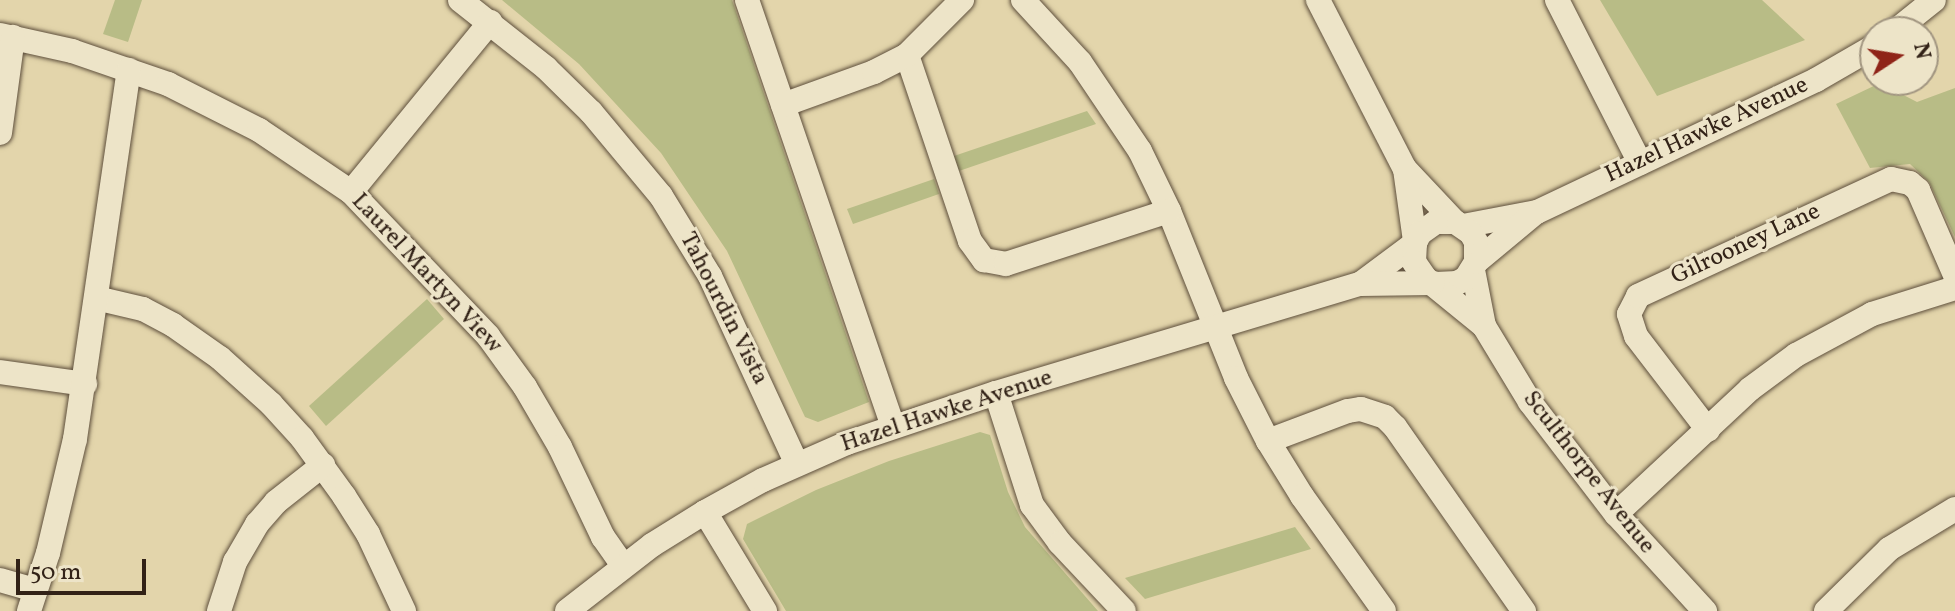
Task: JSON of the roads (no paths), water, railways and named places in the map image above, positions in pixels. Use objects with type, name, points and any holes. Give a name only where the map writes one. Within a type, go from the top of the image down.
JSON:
[{"type":"street","name":"Tahourdin Vista","points":[[460,0],[546,68],[591,112],[661,196],[728,311],[797,464]]},
{"type":"street","points":[[747,0],[893,426]]},
{"type":"street","points":[[783,105],[874,72],[907,55],[962,0]]},
{"type":"street","points":[[1023,0],[1080,62],[1108,99],[1140,151],[1169,211],[1215,328],[1268,441],[1302,496],[1384,611]]},
{"type":"street","points":[[1318,0],[1405,169],[1476,242],[1475,266],[1457,283],[1435,284],[1414,262],[1415,242],[1405,169]]},
{"type":"street","points":[[1557,0],[1640,163]]},
{"type":"street","points":[[1914,16],[1934,0]]},
{"type":"street","points":[[351,192],[490,22]]},
{"type":"street","points":[[0,133],[6,36]]},
{"type":"street","name":"Laurel Martyn View","points":[[6,36],[72,51],[168,84],[259,130],[351,192],[488,336],[553,435],[603,537],[623,566]]},
{"type":"street","points":[[907,55],[970,241],[984,260],[1006,264],[1169,211]]},
{"type":"street","name":"Hazel Hawke Avenue","points":[[1475,266],[1537,212],[1859,56]]},
{"type":"street","points":[[0,580],[32,601],[58,517],[85,384],[129,70]]},
{"type":"street","name":"Gilrooney Lane","points":[[1708,430],[1636,336],[1629,314],[1638,296],[1891,179],[1910,183],[1918,190],[1955,275]]},
{"type":"street","name":"Hazel Hawke Avenue","points":[[1459,224],[1537,212]]},
{"type":"street","points":[[1415,242],[1427,226],[1459,224]]},
{"type":"street","name":"Hazel Hawke Avenue","points":[[1360,284],[1415,242]]},
{"type":"street","name":"Sculthorpe Avenue","points":[[1475,266],[1484,326]]},
{"type":"street","name":"Hazel Hawke Avenue","points":[[567,611],[623,566],[705,512],[797,464],[893,426],[1360,284],[1435,284]]},
{"type":"street","name":"Sculthorpe Avenue","points":[[1435,284],[1484,326],[1546,424],[1616,514],[1705,611]]},
{"type":"street","points":[[1616,514],[1750,389],[1824,338],[1892,306],[1955,288]]},
{"type":"street","points":[[96,298],[143,309],[196,340],[271,404],[323,465],[368,534],[404,611]]},
{"type":"street","points":[[0,372],[85,384]]},
{"type":"street","points":[[996,393],[1032,505],[1060,543],[1124,611]]},
{"type":"street","points":[[1268,441],[1348,411],[1373,411],[1385,417],[1524,611]]},
{"type":"street","points":[[219,611],[235,562],[257,524],[276,502],[323,465]]},
{"type":"street","points":[[1826,611],[1889,549],[1955,509]]},
{"type":"street","points":[[705,512],[765,611]]}]
